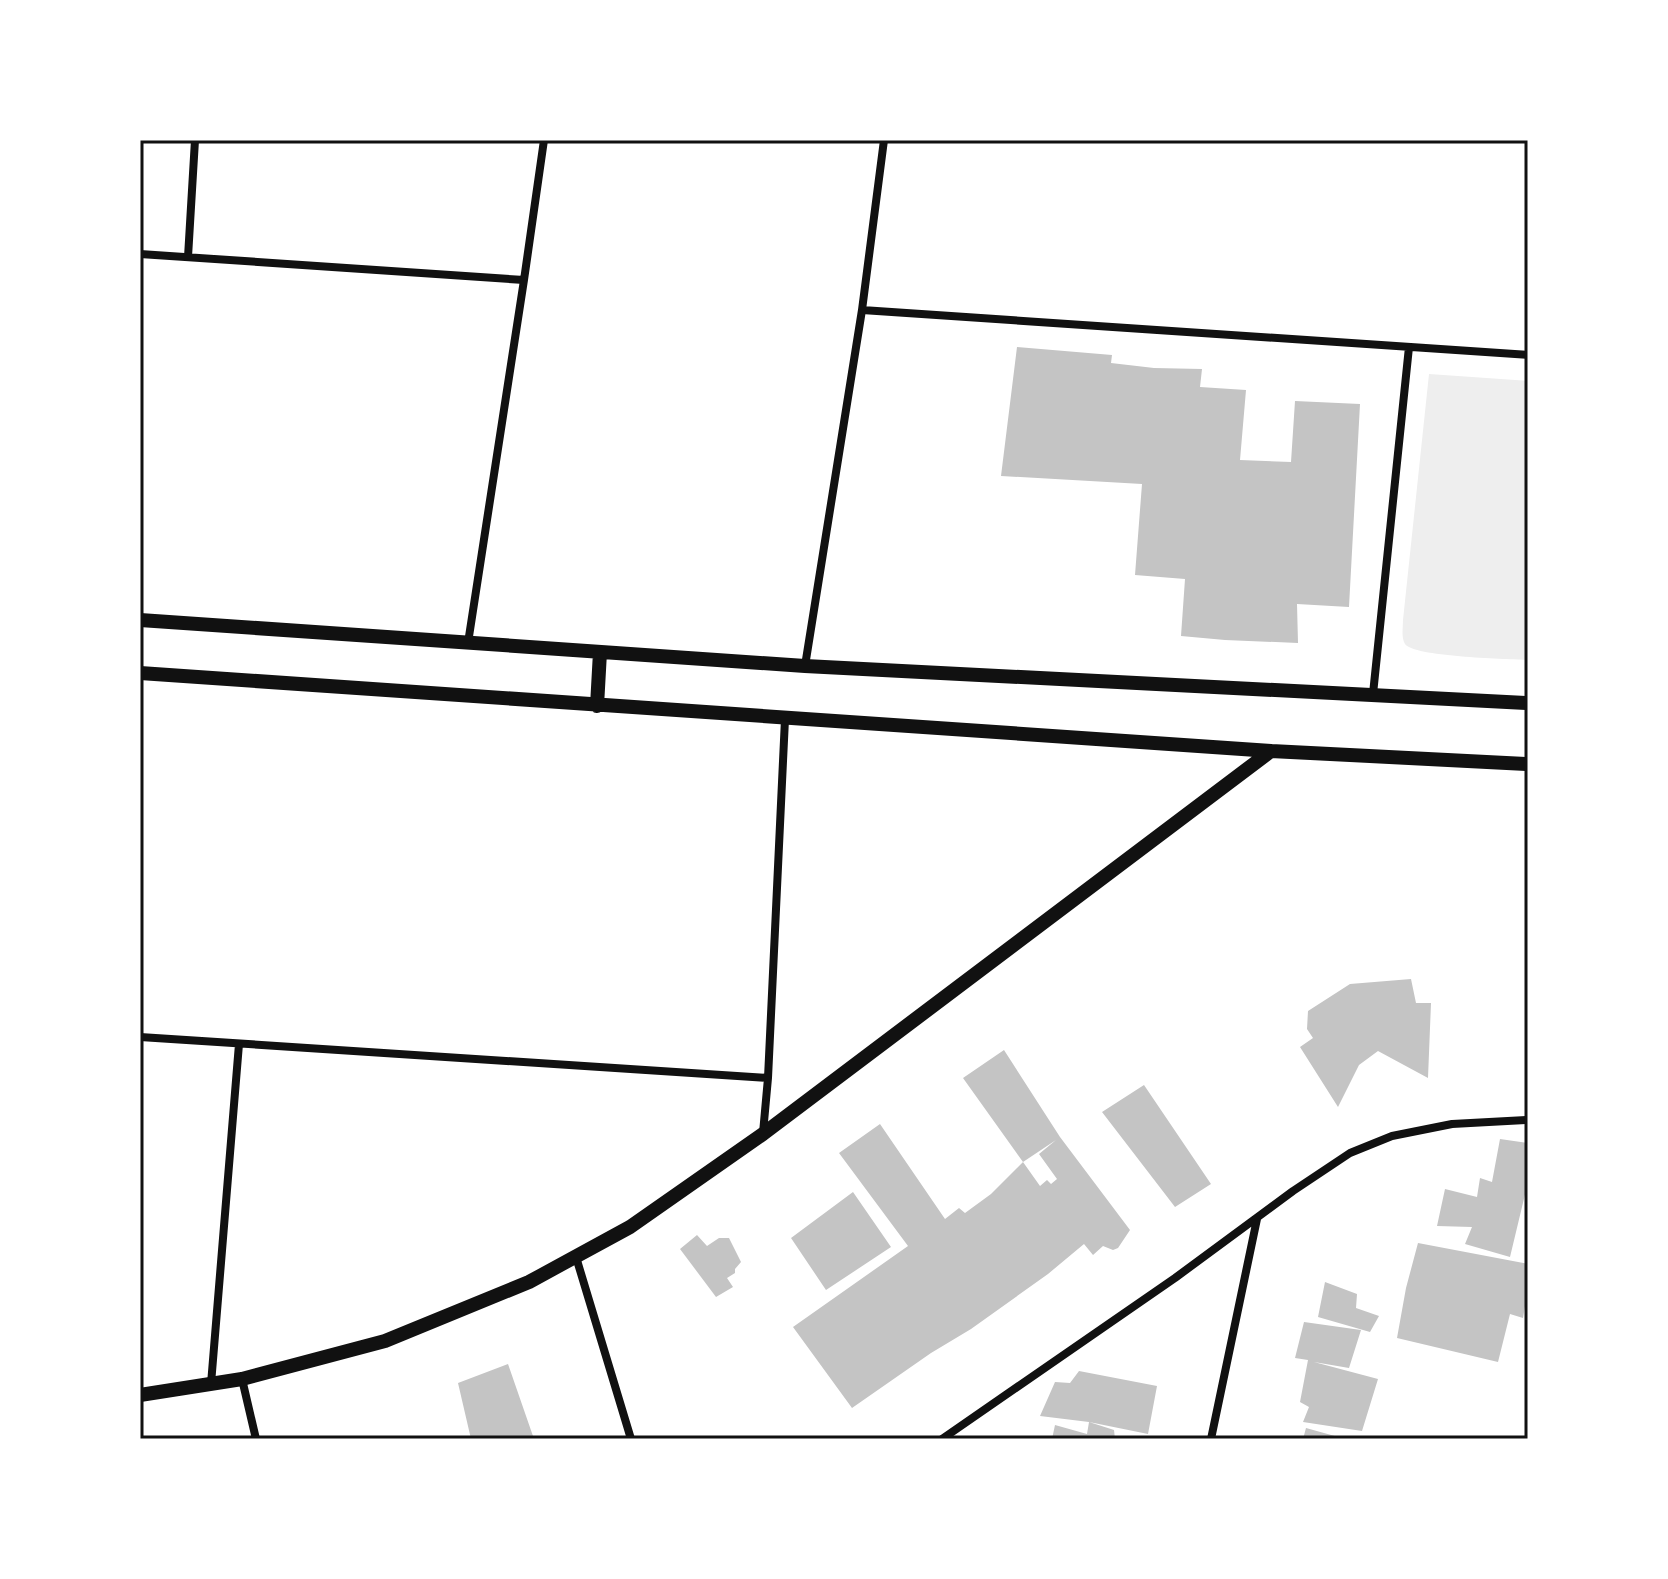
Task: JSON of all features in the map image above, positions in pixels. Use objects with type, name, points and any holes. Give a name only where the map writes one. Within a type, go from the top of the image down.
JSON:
[{"type":"street","points":[[188,257],[195,140]]},
{"type":"street","points":[[468,643],[544,140]]},
{"type":"street","points":[[805,666],[862,310],[884,140]]},
{"type":"street","points":[[140,254],[524,280]]},
{"type":"street","points":[[862,310],[1528,355]]},
{"type":"street","points":[[1373,694],[1409,347]]},
{"type":"street","points":[[140,620],[805,666],[1528,703]]},
{"type":"street","points":[[597,706],[600,652]]},
{"type":"street","points":[[140,673],[1271,751],[1528,764]]},
{"type":"street","points":[[763,1134],[785,719]]},
{"type":"street","points":[[140,1395],[242,1379],[385,1341],[529,1282],[630,1227],[763,1134],[1271,751]]},
{"type":"street","points":[[140,1037],[768,1078]]},
{"type":"street","points":[[211,1384],[239,1044]]},
{"type":"street","points":[[942,1439],[1350,1153],[1392,1136],[1452,1124],[1528,1120]]},
{"type":"street","points":[[1211,1439],[1257,1218]]},
{"type":"street","points":[[576,1257],[631,1439]]},
{"type":"street","points":[[242,1379],[256,1439]]},
{"type":"shaded area","points":[[1429,374],[1528,381],[1528,660],[1443,655],[1405,644],[1403,620]]},
{"type":"building","points":[[1017,347],[1112,355],[1111,363],[1202,369],[1200,387],[1246,390],[1240,460],[1291,462],[1295,401],[1360,404],[1349,607],[1297,604],[1298,643],[1181,636],[1185,579],[1135,575],[1142,484],[1001,476]]},
{"type":"building","points":[[1411,979],[1416,1003],[1431,1003],[1428,1078],[1378,1051],[1359,1065],[1338,1107],[1300,1047],[1313,1038],[1307,1029],[1308,1011],[1350,984]]},
{"type":"building","points":[[1004,1050],[1060,1137],[1130,1230],[1118,1248],[1113,1250],[1103,1246],[1093,1255],[1084,1244],[971,1329],[852,1408],[793,1327],[908,1246],[839,1153],[880,1124],[945,1219],[959,1208],[965,1213],[991,1194],[1023,1162],[963,1078]],"holes":[[[1056,1140],[1039,1154],[1057,1179],[1051,1184],[1047,1180],[1040,1186],[1023,1162]]]},
{"type":"building","points":[[1144,1085],[1211,1184],[1175,1207],[1102,1112]]},
{"type":"building","points":[[1500,1139],[1528,1143],[1528,1182],[1510,1257],[1465,1244],[1472,1227],[1437,1226],[1445,1189],[1477,1197],[1480,1178],[1492,1182]]},
{"type":"building","points":[[853,1192],[891,1247],[826,1290],[791,1238]]},
{"type":"building","points":[[697,1235],[707,1246],[719,1238],[729,1238],[741,1262],[735,1273],[727,1278],[733,1287],[716,1297],[680,1249]]},
{"type":"building","points":[[1418,1243],[1528,1264],[1523,1318],[1510,1314],[1498,1362],[1397,1338]]},
{"type":"building","points":[[1325,1282],[1357,1294],[1356,1308],[1379,1316],[1370,1332],[1318,1317]]},
{"type":"building","points":[[1304,1322],[1361,1330],[1349,1368],[1314,1362],[1378,1379],[1362,1431],[1303,1422],[1309,1407],[1300,1402],[1308,1360],[1295,1358]]},
{"type":"building","points":[[508,1364],[534,1439],[471,1439],[458,1383]]},
{"type":"building","points":[[1079,1371],[1157,1386],[1148,1434],[1040,1416],[1055,1382],[1070,1383]]},
{"type":"building","points":[[1089,1422],[1114,1430],[1115,1439],[1052,1439],[1055,1425],[1087,1434]]},
{"type":"building","points":[[1306,1428],[1342,1438],[1342,1439],[1303,1439]]}]
